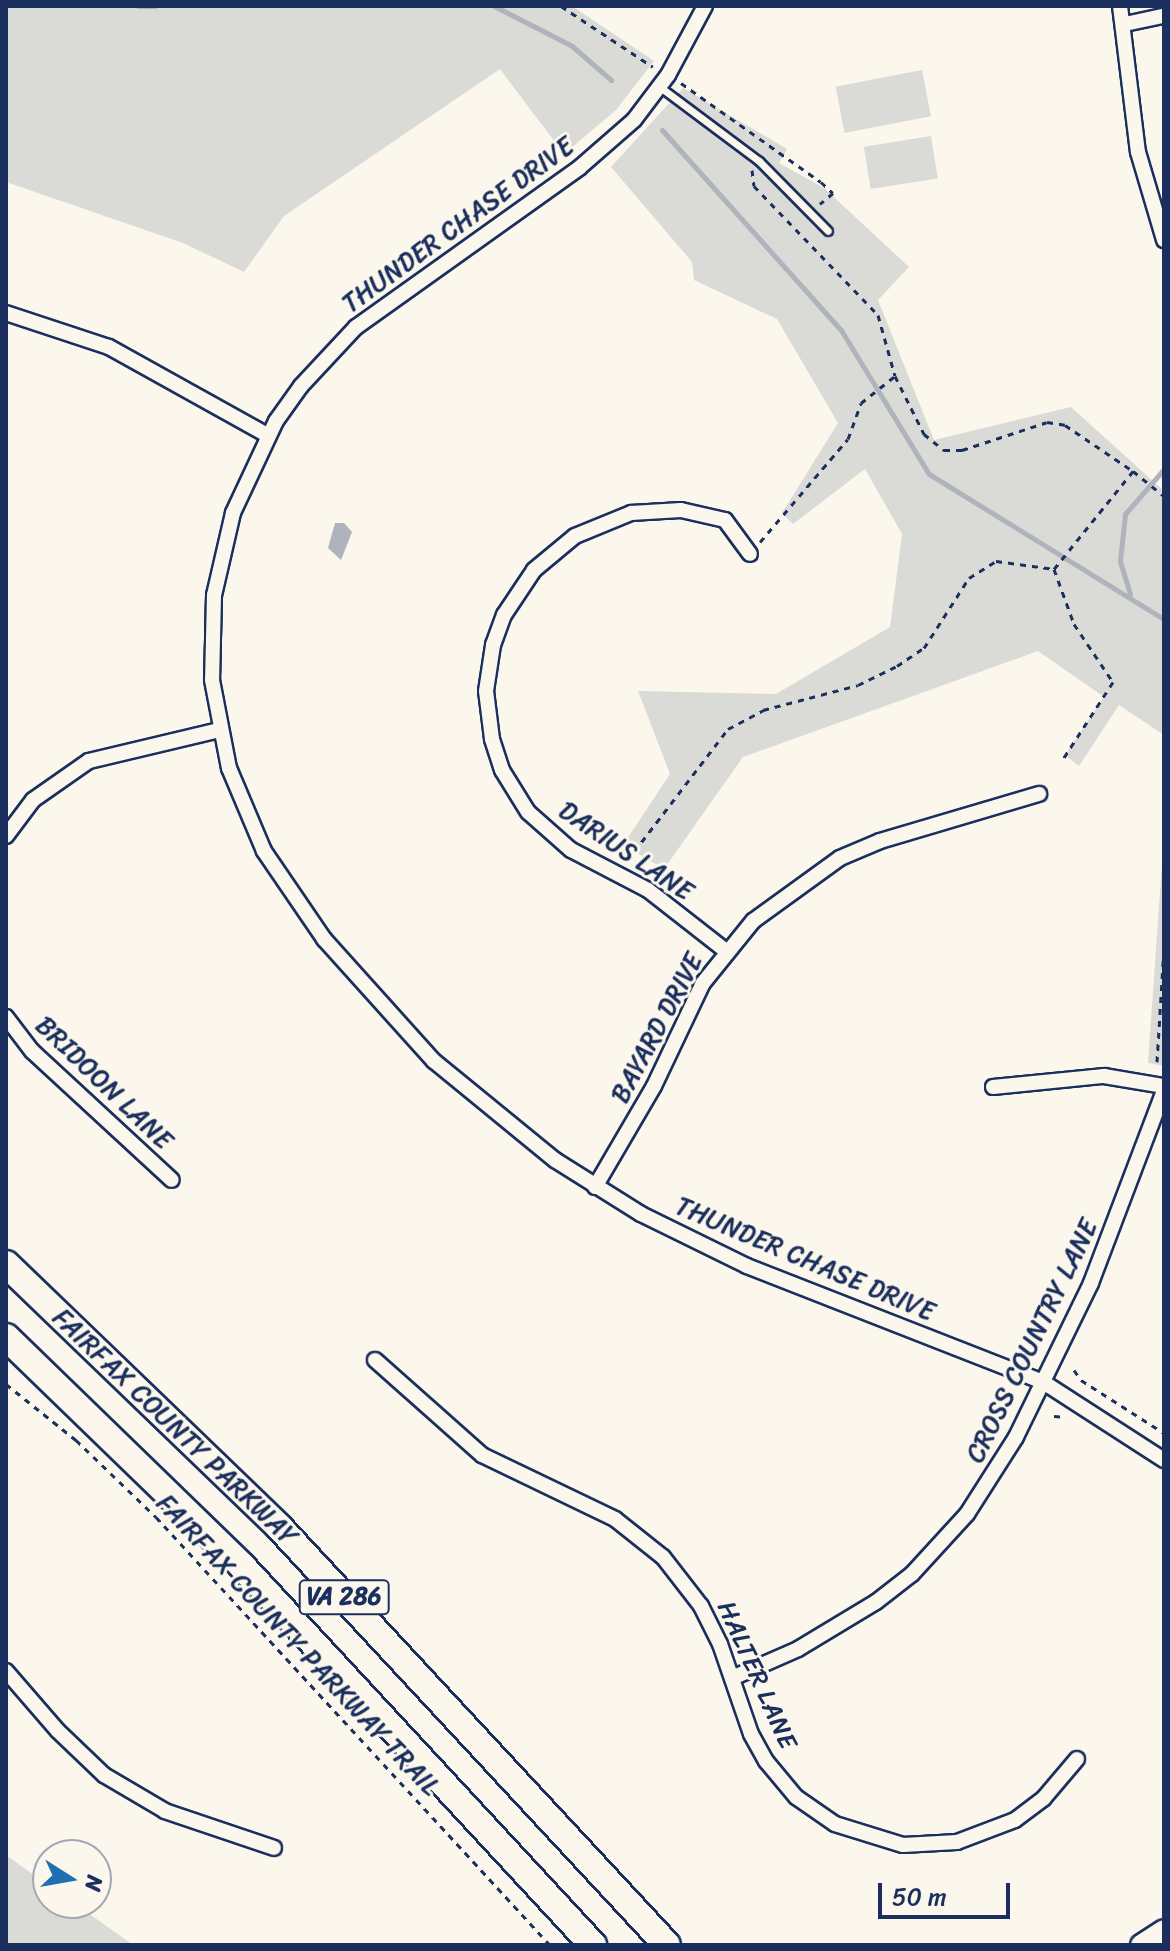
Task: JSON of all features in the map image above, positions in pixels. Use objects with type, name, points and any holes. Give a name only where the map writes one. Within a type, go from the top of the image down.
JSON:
[{"type":"highway","name":"FAIRFAX COUNTY PARKWAY","points":[[6,1264],[279,1527],[667,1945]]},
{"type":"highway","name":"FAIRFAX COUNTY PARKWAY","points":[[6,1337],[262,1587],[593,1945]]},
{"type":"main road","points":[[1141,1945],[1164,1930]]},
{"type":"street","name":"THUNDER CHASE DRIVE","points":[[705,6],[660,87],[634,120],[579,168],[356,327],[301,386],[267,435],[233,513],[214,595],[212,680],[219,730],[242,806],[264,851],[324,939],[434,1061],[488,1108],[595,1187],[747,1266],[1043,1382],[1164,1460]]},
{"type":"street","points":[[1120,6],[1125,24],[1138,152],[1164,240]]},
{"type":"street","points":[[1125,24],[1164,16]]},
{"type":"street","points":[[6,313],[109,347],[267,435]]},
{"type":"street","name":"DARIUS LANE","points":[[726,951],[618,873],[552,835],[528,812],[502,770],[492,739],[486,691],[493,645],[504,615],[550,554],[575,536],[631,513],[711,514],[737,529],[750,554]]},
{"type":"street","points":[[6,836],[33,800],[89,761],[219,730]]},
{"type":"street","name":"BAYARD DRIVE","points":[[595,1187],[654,1086],[703,983],[726,951],[783,895],[840,858],[880,841],[1039,794]]},
{"type":"street","name":"BRIDOON LANE","points":[[6,1017],[32,1051],[172,1180]]},
{"type":"street","points":[[993,1087],[1104,1076],[1164,1088]]},
{"type":"street","name":"CROSS COUNTRY LANE","points":[[732,1678],[839,1627],[912,1574],[993,1477],[1043,1382],[1115,1229],[1164,1088]]},
{"type":"street","name":"HALTER LANE","points":[[375,1360],[482,1455],[510,1472],[589,1504],[640,1536],[701,1606],[732,1678],[751,1734],[781,1782],[835,1824],[889,1842],[930,1845],[984,1834],[1044,1798],[1077,1759]]},
{"type":"street","points":[[6,1671],[58,1731],[104,1775],[186,1820],[274,1848]]},
{"type":"lane","points":[[660,87],[759,161],[828,231]]},
{"type":"path","points":[[759,161],[750,174],[754,186],[871,305],[892,354],[895,376],[924,434],[944,450],[962,450],[1047,422],[1065,425],[1164,496]]},
{"type":"path","points":[[750,554],[848,439],[861,403],[895,376]]},
{"type":"path","points":[[1054,569],[1068,546],[1109,506],[1133,471]]},
{"type":"path","points":[[618,873],[728,729],[763,710],[858,685],[897,666],[924,648],[969,578],[996,561],[1054,569]]},
{"type":"path","points":[[1054,569],[1074,624],[1113,682],[1063,759]]},
{"type":"path","points":[[1157,1062],[1164,948]]},
{"type":"path","points":[[1074,1370],[1081,1380],[1164,1433]]},
{"type":"path","name":"FAIRFAX COUNTY PARKWAY TRAIL","points":[[6,1384],[76,1440],[156,1517],[550,1945]]},
{"type":"shaded area","points":[[6,6],[572,6],[654,61],[616,110],[564,154],[500,69],[284,216],[244,272],[183,243],[6,182]]},
{"type":"shaded area","points":[[922,70],[931,116],[845,133],[836,87]]},
{"type":"shaded area","points":[[683,88],[787,149],[779,163],[824,188],[909,267],[878,300],[934,440],[1071,407],[1164,491],[1164,735],[1119,705],[1079,766],[1065,755],[1104,697],[1038,651],[743,757],[664,869],[623,845],[670,774],[638,691],[776,694],[890,627],[902,534],[865,469],[793,524],[782,513],[838,423],[777,319],[694,280],[692,262],[611,167]]},
{"type":"shaded area","points":[[931,136],[938,178],[871,189],[864,147]]},
{"type":"shaded area","points":[[335,523],[344,523],[352,532],[341,560],[328,548]]},
{"type":"shaded area","points":[[1164,835],[1164,1066],[1148,1063]]},
{"type":"shaded area","points":[[6,1855],[32,1874],[32,1919],[96,1919],[133,1945],[6,1945]]},
{"type":"waterway","points":[[138,6],[155,6]]},
{"type":"waterway","points":[[494,6],[572,46],[611,80]]},
{"type":"waterway","points":[[662,130],[841,330],[929,474],[1164,619]]},
{"type":"waterway","points":[[1130,594],[1120,561],[1125,514],[1164,469]]}]
